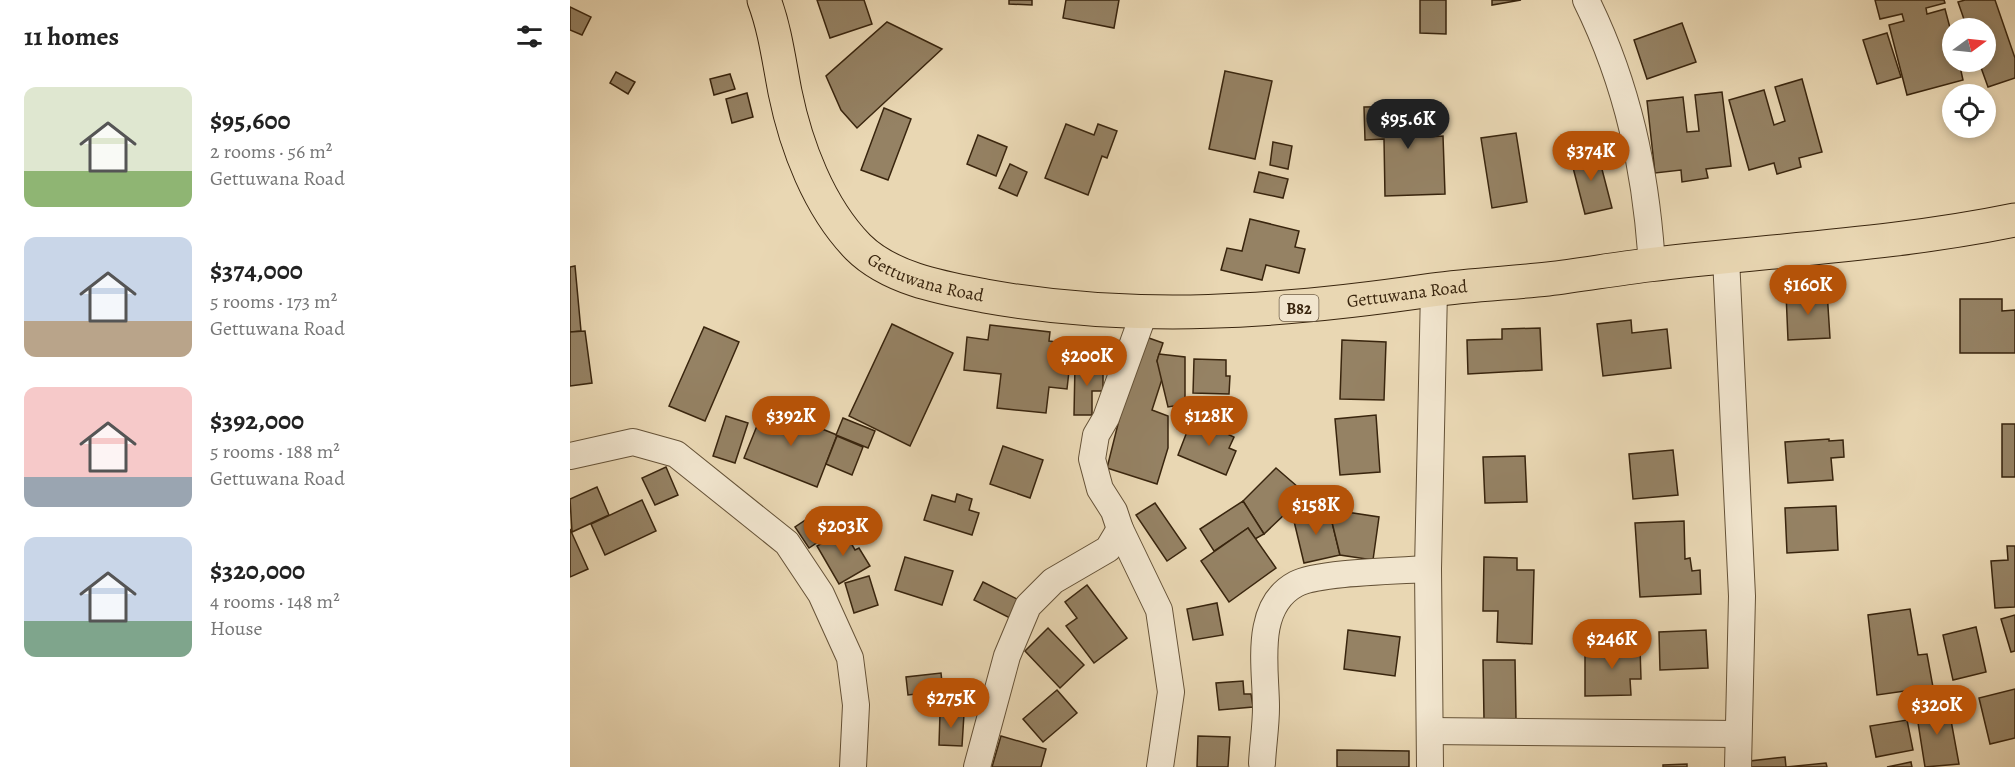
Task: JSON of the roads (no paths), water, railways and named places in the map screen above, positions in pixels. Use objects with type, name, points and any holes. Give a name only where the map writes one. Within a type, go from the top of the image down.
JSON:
[{"type":"main road","name":"Gettuwana Road","points":[[764,0],[776,40],[795,130],[807,163],[830,210],[860,249],[895,270],[960,291],[1014,301],[1144,313],[1267,311],[1371,301],[1434,290],[1547,279],[1652,265],[1941,235],[2015,220]]},
{"type":"street","points":[[1586,0],[1598,24],[1630,109],[1648,201],[1652,265]]},
{"type":"street","points":[[1726,258],[1742,596],[1738,767]]},
{"type":"street","points":[[1430,767],[1428,568],[1434,290]]},
{"type":"street","points":[[1144,313],[1106,418],[1096,435],[1092,459],[1100,489],[1114,511],[1120,530],[1159,610],[1171,692],[1160,767]]},
{"type":"street","points":[[570,456],[633,442],[676,453],[788,543],[821,594],[849,658],[856,705],[854,767]]},
{"type":"street","points":[[977,767],[1007,656],[1029,606],[1053,581],[1107,549],[1120,530]]},
{"type":"street","points":[[1262,762],[1266,711],[1266,632],[1278,600],[1295,584],[1320,576],[1428,568]]},
{"type":"street","points":[[1430,731],[1738,734]]}]
